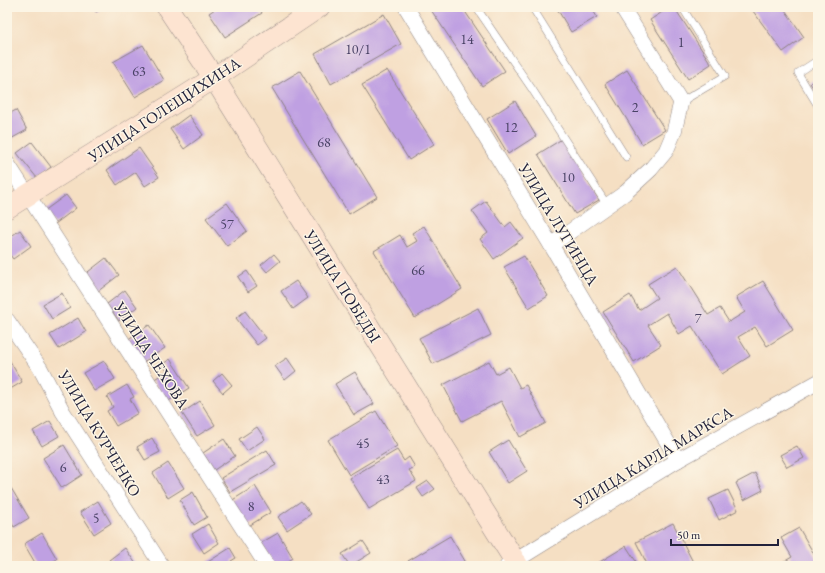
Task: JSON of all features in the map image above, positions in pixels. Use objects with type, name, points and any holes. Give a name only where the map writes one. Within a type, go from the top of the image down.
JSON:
[{"type":"street","name":"УЛИЦА ПОБЕДЫ","points":[[167,7],[214,78],[513,564]]},
{"type":"street","name":"УЛИЦА ГОЛЕЩИХИНА","points":[[7,208],[214,78],[319,7]]},
{"type":"street","name":"УЛИЦА ЛУГИНЦА","points":[[406,7],[551,245],[678,460]]},
{"type":"street","points":[[551,245],[607,204],[625,193],[651,169],[666,152],[674,132],[681,102],[622,7]]},
{"type":"street","name":"УЛИЦА ЧЕХОВА","points":[[7,163],[267,566]]},
{"type":"street","name":"УЛИЦА КУРЧЕНКО","points":[[7,320],[40,368],[63,412],[162,566]]},
{"type":"street","name":"УЛИЦА КАРЛА МАРКСА","points":[[513,564],[678,460],[818,382]]},
{"type":"lane","points":[[476,7],[532,89],[607,204]]},
{"type":"lane","points":[[532,7],[626,157]]},
{"type":"lane","points":[[681,102],[725,76],[682,7]]},
{"type":"lane","points":[[818,60],[798,73],[818,106]]},
{"type":"building","points":[[92,7],[104,7],[96,12]]},
{"type":"building","points":[[218,7],[259,7],[262,13],[225,37],[209,13]]},
{"type":"building","points":[[429,7],[462,7],[505,71],[482,86]]},
{"type":"building","points":[[556,7],[591,7],[597,17],[571,32]]},
{"type":"building","points":[[670,7],[674,7],[711,64],[688,79],[650,20]]},
{"type":"building","points":[[750,7],[783,7],[804,37],[783,52]]},
{"type":"building","points":[[384,14],[401,44],[331,84],[315,54]]},
{"type":"building","points":[[143,45],[164,80],[135,97],[113,62]]},
{"type":"building","points":[[387,70],[434,144],[409,160],[362,85]]},
{"type":"building","points":[[627,70],[665,130],[642,144],[605,84]]},
{"type":"building","points":[[300,71],[377,197],[349,214],[272,88]]},
{"type":"building","points":[[818,78],[818,95],[810,83]]},
{"type":"building","points":[[515,101],[536,136],[508,154],[487,119]]},
{"type":"building","points":[[16,110],[27,130],[7,141],[7,115]]},
{"type":"building","points":[[189,115],[203,135],[184,149],[170,129]]},
{"type":"building","points":[[562,139],[599,200],[575,214],[538,154]]},
{"type":"building","points":[[32,142],[51,167],[37,178],[17,153]]},
{"type":"building","points":[[139,148],[159,177],[145,186],[136,172],[117,185],[107,170]]},
{"type":"building","points":[[66,195],[76,208],[55,224],[44,211]]},
{"type":"building","points":[[486,201],[505,227],[511,222],[523,238],[494,259],[480,239],[488,233],[472,211]]},
{"type":"building","points":[[227,203],[247,231],[227,246],[206,218]]},
{"type":"building","points":[[424,226],[462,289],[415,318],[374,251],[400,235],[407,247],[417,241],[412,233]]},
{"type":"building","points":[[20,230],[31,246],[13,259],[7,251],[7,239]]},
{"type":"building","points":[[274,254],[280,261],[267,272],[261,265]]},
{"type":"building","points":[[524,256],[548,296],[529,308],[504,267]]},
{"type":"building","points":[[106,258],[119,275],[97,292],[84,275]]},
{"type":"building","points":[[677,266],[708,315],[720,308],[729,322],[745,312],[736,297],[763,281],[793,330],[767,346],[755,327],[738,337],[750,356],[722,374],[692,326],[679,334],[667,313],[648,325],[661,345],[634,362],[603,312],[630,295],[639,310],[657,298],[648,284]]},
{"type":"building","points":[[247,271],[257,286],[248,292],[238,277]]},
{"type":"building","points":[[296,281],[308,298],[293,309],[281,291]]},
{"type":"building","points":[[125,290],[137,307],[119,321],[107,304]]},
{"type":"building","points":[[62,293],[70,308],[52,319],[43,304]]},
{"type":"building","points":[[478,308],[491,335],[433,364],[419,338]]},
{"type":"building","points":[[245,311],[266,338],[257,345],[236,318]]},
{"type":"building","points":[[78,318],[86,332],[59,349],[50,335]]},
{"type":"building","points":[[149,325],[165,348],[142,363],[127,340]]},
{"type":"building","points":[[7,356],[22,382],[7,391]]},
{"type":"building","points":[[287,358],[296,371],[285,380],[275,366]]},
{"type":"building","points":[[170,359],[189,388],[167,402],[153,380],[167,371],[163,364]]},
{"type":"building","points":[[104,361],[115,379],[94,391],[83,373]]},
{"type":"building","points":[[489,361],[496,374],[509,367],[520,388],[526,385],[546,423],[520,437],[501,401],[462,421],[443,385]]},
{"type":"building","points":[[355,372],[374,404],[354,415],[335,384]]},
{"type":"building","points":[[222,373],[232,385],[223,393],[213,381]]},
{"type":"building","points":[[127,385],[134,397],[130,399],[138,413],[116,426],[107,411],[113,407],[107,397]]},
{"type":"building","points":[[200,401],[215,425],[197,436],[182,413]]},
{"type":"building","points":[[376,411],[397,446],[349,475],[328,440]]},
{"type":"building","points":[[50,421],[59,436],[42,446],[33,431]]},
{"type":"building","points":[[257,427],[265,439],[247,451],[239,439]]},
{"type":"building","points":[[152,438],[160,452],[145,460],[137,447]]},
{"type":"building","points":[[224,439],[235,456],[214,470],[203,453]]},
{"type":"building","points":[[508,440],[527,471],[508,483],[489,452]]},
{"type":"building","points":[[64,445],[82,475],[62,488],[43,458]]},
{"type":"building","points":[[797,446],[804,458],[787,467],[780,455]]},
{"type":"building","points":[[267,450],[276,465],[230,492],[221,478]]},
{"type":"building","points":[[397,450],[404,461],[409,457],[415,467],[409,470],[416,481],[369,509],[350,478]]},
{"type":"building","points":[[168,463],[184,488],[168,498],[153,473]]},
{"type":"building","points":[[755,473],[763,490],[744,500],[736,483]]},
{"type":"building","points":[[428,481],[435,489],[423,497],[417,488]]},
{"type":"building","points":[[255,486],[271,512],[247,527],[231,501]]},
{"type":"building","points":[[11,488],[29,518],[14,527],[7,515],[7,491]]},
{"type":"building","points":[[728,490],[738,510],[719,520],[709,499]]},
{"type":"building","points":[[193,492],[207,517],[194,525],[180,500]]},
{"type":"building","points":[[98,501],[111,523],[94,534],[80,512]]},
{"type":"building","points":[[301,501],[311,514],[287,530],[278,517]]},
{"type":"building","points":[[673,523],[694,564],[690,566],[648,566],[636,542]]},
{"type":"building","points":[[208,524],[219,543],[204,553],[192,534]]},
{"type":"building","points":[[799,528],[818,561],[818,564],[815,566],[781,566],[780,564],[792,557],[781,538]]},
{"type":"building","points":[[42,533],[57,559],[46,566],[37,566],[24,544]]},
{"type":"building","points":[[278,533],[293,558],[281,566],[275,566],[261,543]]},
{"type":"building","points":[[450,536],[465,561],[456,566],[411,566],[408,561]]},
{"type":"building","points":[[363,541],[371,553],[350,566],[342,554]]},
{"type":"building","points":[[626,546],[639,566],[593,566]]},
{"type":"building","points":[[125,548],[136,564],[134,566],[113,566],[109,560]]},
{"type":"building","points":[[230,548],[236,558],[231,561],[234,566],[211,566],[208,562]]}]
